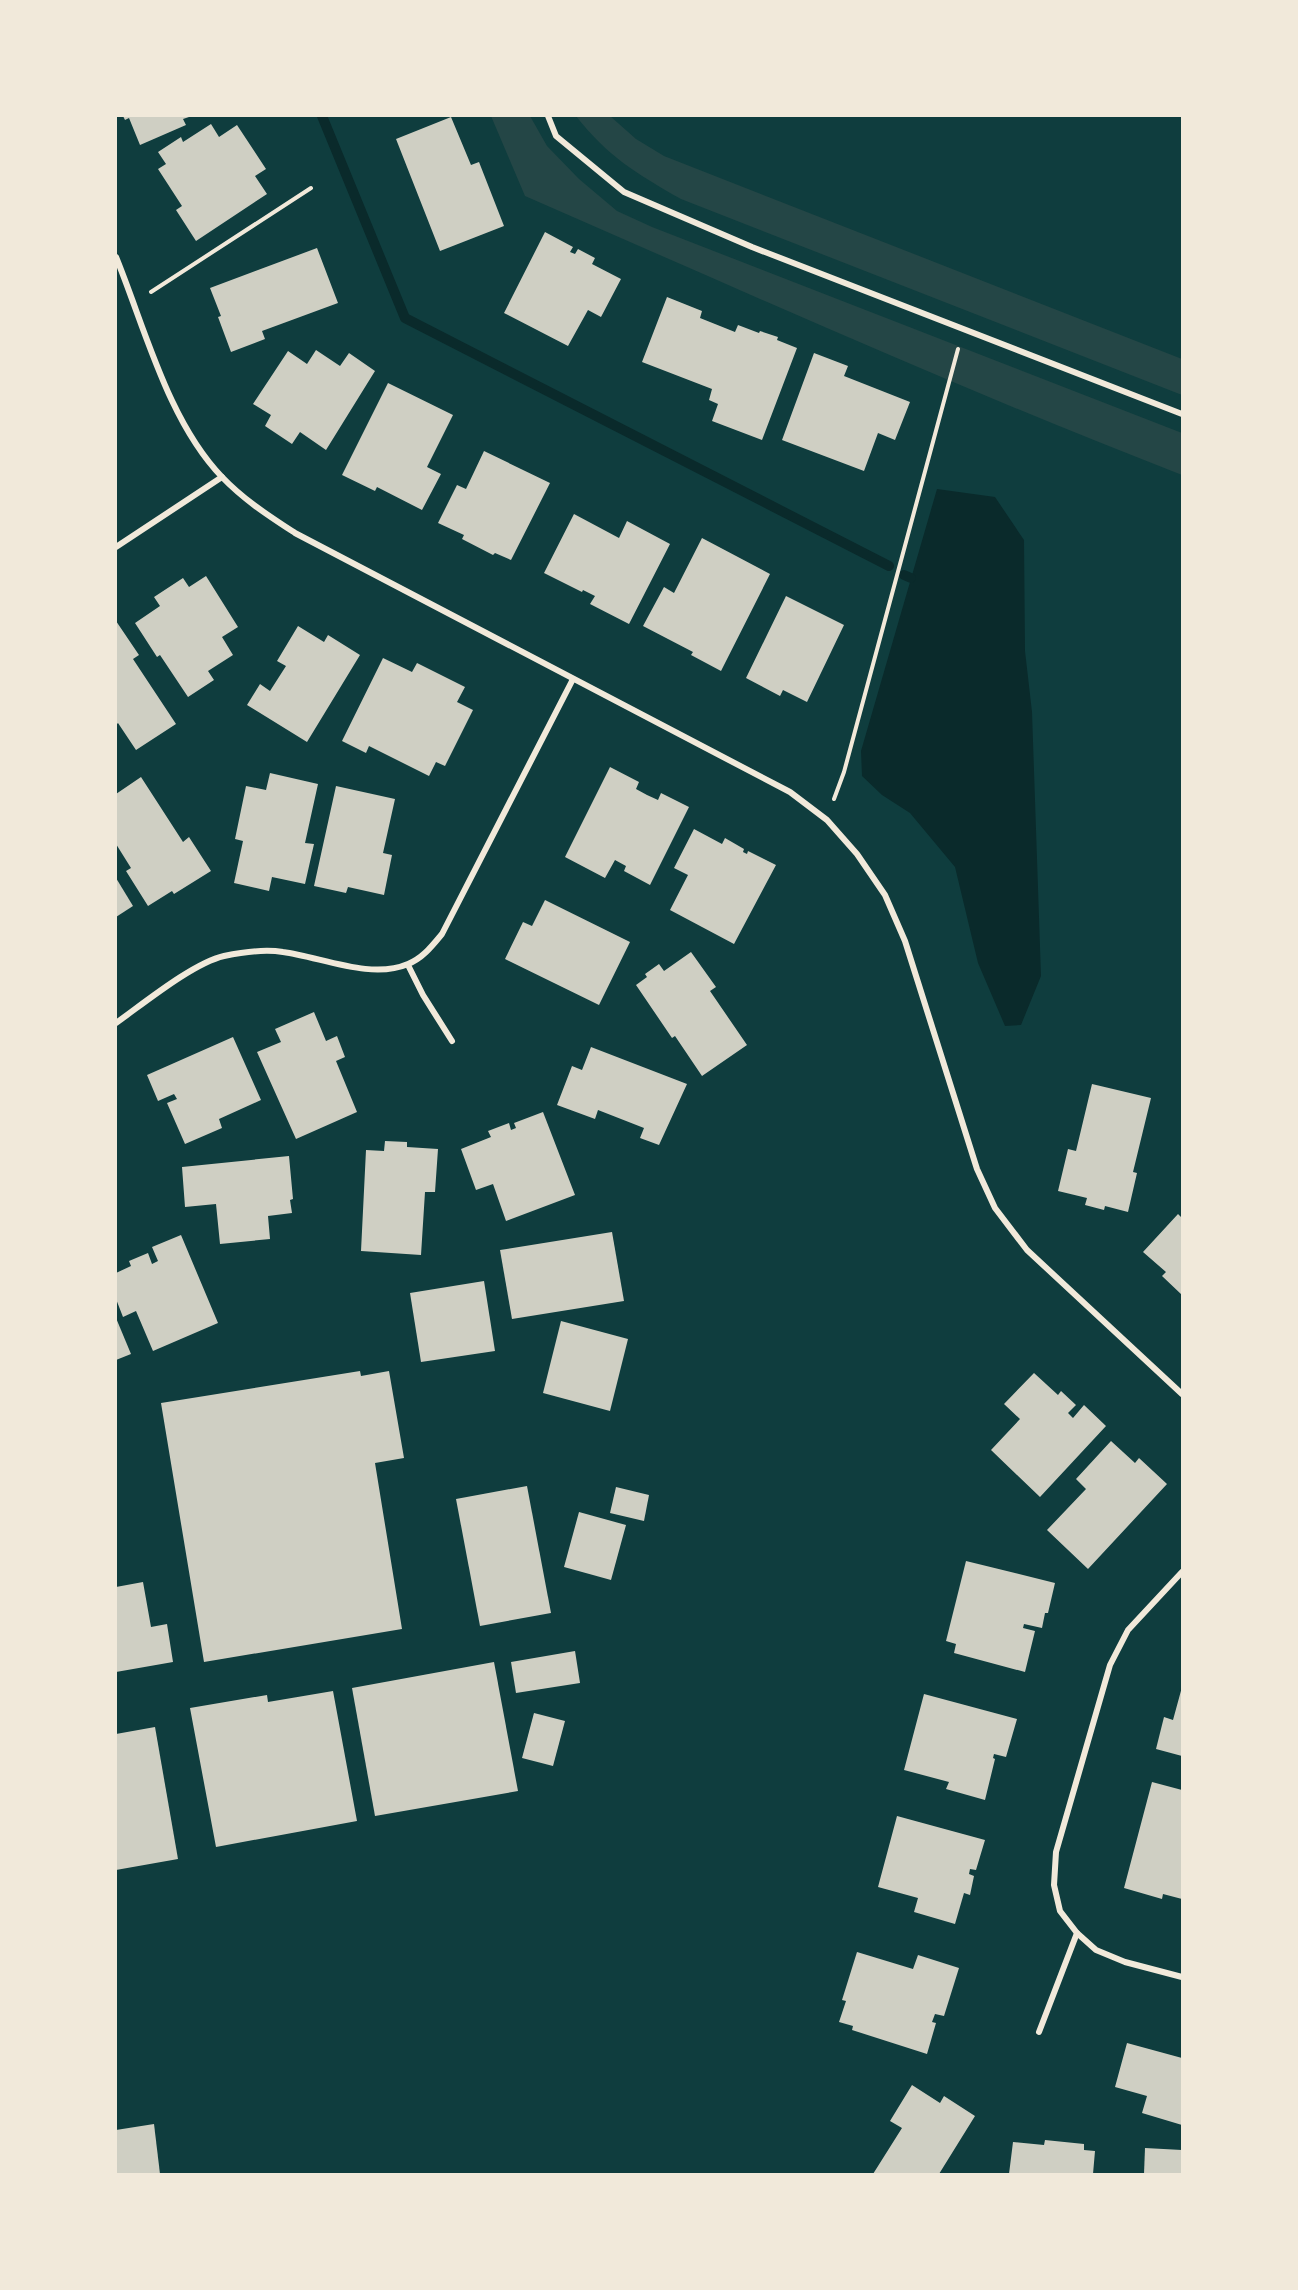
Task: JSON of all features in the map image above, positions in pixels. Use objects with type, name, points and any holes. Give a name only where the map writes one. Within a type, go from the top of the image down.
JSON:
[{"type":"street","points":[[548,116],[556,136],[624,192],[752,247],[1182,414]]},
{"type":"street","points":[[116,256],[171,400],[190,436],[222,477],[256,507],[295,533],[790,792],[827,820],[857,854],[885,895],[904,941],[977,1169],[995,1208],[1027,1250],[1182,1394]]},
{"type":"street","points":[[116,547],[222,477]]},
{"type":"street","points":[[116,1023],[186,974],[221,957],[255,951],[282,951],[377,970],[408,965],[426,954],[442,934],[573,679]]},
{"type":"street","points":[[408,965],[423,995],[452,1041]]},
{"type":"street","points":[[1182,1572],[1128,1630],[1110,1665],[1056,1852],[1054,1885],[1060,1911],[1077,1933],[1096,1950],[1125,1962],[1182,1977]]},
{"type":"street","points":[[1039,2032],[1077,1933]]},
{"type":"path","points":[[135,303],[311,188]]},
{"type":"path","points":[[827,820],[844,772],[964,328]]},
{"type":"shaded area","points":[[491,116],[530,116],[547,146],[579,179],[617,211],[652,227],[1182,433],[1182,475],[934,374],[525,196]]},
{"type":"shaded area","points":[[576,116],[610,116],[636,139],[664,156],[1182,359],[1182,395],[681,199],[650,181],[611,153]]},
{"type":"shaded area","points":[[937,489],[995,497],[1024,540],[1025,651],[1032,712],[1041,976],[1021,1025],[1005,1026],[978,963],[955,867],[910,813],[882,795],[862,776],[861,751]]},
{"type":"building","points":[[123,116],[192,116],[183,119],[186,125],[140,145],[129,118],[125,120]]},
{"type":"building","points":[[451,117],[471,165],[479,162],[504,226],[440,251],[396,139]]},
{"type":"building","points":[[211,124],[219,137],[237,125],[266,169],[255,176],[267,194],[196,241],[176,210],[182,206],[158,169],[166,164],[158,152],[181,137],[183,142]]},
{"type":"building","points":[[545,232],[573,247],[570,252],[575,254],[578,249],[595,258],[592,264],[621,279],[601,317],[588,310],[568,346],[504,313]]},
{"type":"building","points":[[317,248],[338,303],[262,331],[265,339],[231,352],[210,288]]},
{"type":"building","points":[[667,297],[702,311],[700,318],[735,332],[738,325],[778,337],[777,340],[797,348],[762,440],[712,421],[718,404],[709,400],[712,389],[642,362]]},
{"type":"building","points":[[316,350],[340,366],[349,353],[375,371],[326,450],[300,432],[292,444],[265,426],[271,415],[253,404],[288,351],[307,364]]},
{"type":"building","points":[[814,353],[848,366],[844,376],[910,402],[895,440],[878,433],[864,471],[782,440]]},
{"type":"building","points":[[388,383],[453,415],[427,467],[441,474],[422,510],[377,487],[375,491],[342,475]]},
{"type":"building","points":[[484,451],[550,483],[511,560],[495,553],[493,555],[462,539],[464,535],[438,523],[457,485],[466,489]]},
{"type":"building","points":[[574,514],[619,538],[627,521],[670,544],[629,624],[590,604],[595,596],[544,573]]},
{"type":"building","points":[[702,538],[770,574],[721,671],[691,655],[693,652],[643,626],[664,587],[674,593]]},
{"type":"building","points":[[206,576],[238,627],[222,637],[233,655],[208,671],[214,680],[188,697],[160,655],[157,657],[135,623],[160,606],[154,597],[183,578],[189,587]]},
{"type":"building","points":[[786,596],[844,625],[807,702],[783,690],[780,696],[746,678]]},
{"type":"building","points":[[116,621],[139,655],[133,659],[176,724],[136,750],[118,723],[116,725]]},
{"type":"building","points":[[298,626],[324,642],[328,635],[360,655],[307,742],[247,705],[260,684],[270,691],[286,666],[277,661]]},
{"type":"building","points":[[383,658],[412,672],[417,663],[465,687],[457,702],[473,710],[445,766],[436,762],[429,776],[369,746],[366,753],[342,741]]},
{"type":"building","points":[[610,767],[639,782],[636,789],[647,795],[658,800],[661,793],[689,807],[650,885],[624,871],[626,866],[615,860],[605,878],[565,857]]},
{"type":"building","points":[[270,773],[318,784],[305,843],[314,844],[305,884],[272,877],[269,891],[234,883],[243,841],[235,839],[246,786],[266,790]]},
{"type":"building","points":[[141,777],[183,842],[189,837],[211,871],[174,894],[172,891],[148,906],[126,871],[131,868],[116,844],[116,794]]},
{"type":"building","points":[[336,786],[395,799],[383,853],[392,855],[384,895],[348,887],[346,893],[314,886]]},
{"type":"building","points":[[694,829],[722,844],[725,838],[744,849],[743,852],[747,854],[748,851],[776,865],[734,944],[670,910],[688,875],[674,868]]},
{"type":"building","points":[[116,878],[133,906],[116,917]]},
{"type":"building","points":[[545,900],[630,942],[599,1005],[505,959],[523,922],[532,926]]},
{"type":"building","points":[[691,952],[716,987],[710,991],[747,1045],[702,1076],[675,1036],[672,1038],[636,985],[647,977],[645,974],[659,964],[664,971]]},
{"type":"building","points":[[314,1012],[326,1041],[337,1036],[345,1057],[336,1061],[357,1112],[296,1139],[257,1052],[281,1042],[275,1029]]},
{"type":"building","points":[[233,1037],[261,1100],[219,1119],[222,1128],[185,1144],[167,1103],[177,1099],[174,1094],[158,1101],[147,1075]]},
{"type":"building","points":[[591,1047],[687,1084],[659,1145],[640,1138],[644,1128],[598,1110],[595,1119],[557,1105],[572,1066],[582,1070]]},
{"type":"building","points":[[1092,1084],[1151,1098],[1133,1172],[1137,1173],[1128,1212],[1105,1206],[1104,1210],[1085,1205],[1087,1198],[1058,1191],[1068,1149],[1076,1151]]},
{"type":"building","points":[[543,1112],[575,1195],[506,1221],[493,1184],[476,1190],[461,1149],[491,1137],[488,1131],[509,1123],[511,1130],[516,1128],[514,1123]]},
{"type":"building","points":[[385,1141],[407,1142],[407,1147],[438,1149],[435,1192],[425,1192],[421,1255],[361,1251],[366,1150],[384,1151]]},
{"type":"building","points":[[289,1156],[292,1213],[268,1216],[270,1239],[220,1244],[216,1204],[185,1207],[182,1167]]},
{"type":"building","points":[[1178,1214],[1182,1218],[1182,1295],[1162,1276],[1166,1272],[1143,1252]]},
{"type":"building","points":[[612,1232],[624,1301],[512,1319],[500,1250]]},
{"type":"building","points":[[181,1235],[218,1323],[153,1351],[136,1311],[123,1317],[116,1299],[116,1273],[131,1266],[129,1261],[148,1253],[152,1264],[158,1261],[152,1247]]},
{"type":"building","points":[[484,1281],[495,1351],[421,1362],[410,1293]]},
{"type":"building","points":[[116,1318],[131,1354],[116,1360]]},
{"type":"building","points":[[561,1321],[628,1339],[610,1411],[543,1393]]},
{"type":"building","points":[[360,1371],[361,1376],[389,1371],[404,1458],[375,1463],[402,1629],[204,1662],[161,1403]]},
{"type":"building","points":[[1034,1373],[1058,1395],[1061,1391],[1076,1405],[1068,1413],[1073,1418],[1084,1405],[1106,1426],[1040,1497],[991,1450],[1020,1419],[1004,1404]]},
{"type":"building","points":[[1111,1441],[1135,1463],[1139,1458],[1167,1484],[1088,1569],[1047,1530],[1086,1489],[1076,1479]]},
{"type":"building","points":[[527,1486],[551,1613],[480,1626],[456,1499]]},
{"type":"building","points":[[616,1487],[649,1495],[644,1521],[610,1513]]},
{"type":"building","points":[[579,1512],[626,1525],[611,1580],[564,1567]]},
{"type":"building","points":[[966,1561],[1055,1583],[1042,1628],[1024,1624],[1023,1628],[1035,1631],[1025,1672],[954,1653],[956,1644],[946,1641]]},
{"type":"building","points":[[143,1582],[151,1627],[167,1624],[173,1662],[116,1672],[116,1587]]},
{"type":"building","points":[[575,1651],[580,1683],[516,1693],[511,1662]]},
{"type":"building","points":[[494,1662],[518,1791],[375,1816],[352,1688]]},
{"type":"building","points":[[1182,1687],[1182,1756],[1156,1749],[1164,1717],[1173,1720]]},
{"type":"building","points":[[333,1691],[357,1821],[216,1847],[190,1708],[267,1695],[268,1702]]},
{"type":"building","points":[[924,1694],[1017,1719],[1006,1757],[994,1754],[995,1759],[985,1800],[946,1789],[949,1782],[904,1770]]},
{"type":"building","points":[[534,1713],[565,1721],[553,1766],[522,1758]]},
{"type":"building","points":[[155,1727],[178,1859],[116,1870],[116,1734]]},
{"type":"building","points":[[1152,1782],[1182,1790],[1182,1899],[1163,1894],[1162,1899],[1124,1888]]},
{"type":"building","points":[[897,1816],[985,1840],[976,1870],[970,1869],[969,1874],[974,1876],[970,1895],[964,1893],[955,1924],[914,1912],[918,1898],[878,1887]]},
{"type":"building","points":[[857,1952],[913,1969],[918,1955],[959,1968],[944,2016],[935,2014],[932,2022],[936,2023],[927,2054],[852,2030],[853,2026],[839,2022],[846,2001],[842,2000]]},
{"type":"building","points":[[1127,2043],[1182,2058],[1182,2125],[1142,2113],[1147,2096],[1115,2087]]},
{"type":"building","points":[[912,2085],[940,2103],[944,2096],[975,2116],[939,2174],[873,2174],[902,2128],[890,2121]]},
{"type":"building","points":[[154,2124],[160,2174],[116,2174],[116,2130]]},
{"type":"building","points":[[1045,2140],[1084,2144],[1084,2150],[1095,2151],[1093,2174],[1009,2174],[1013,2142],[1044,2145]]},
{"type":"building","points":[[1145,2148],[1182,2150],[1182,2174],[1144,2174]]},
{"type":"waterway","points":[[322,116],[405,318],[889,566]]},
{"type":"waterway","points":[[904,575],[911,578]]}]
